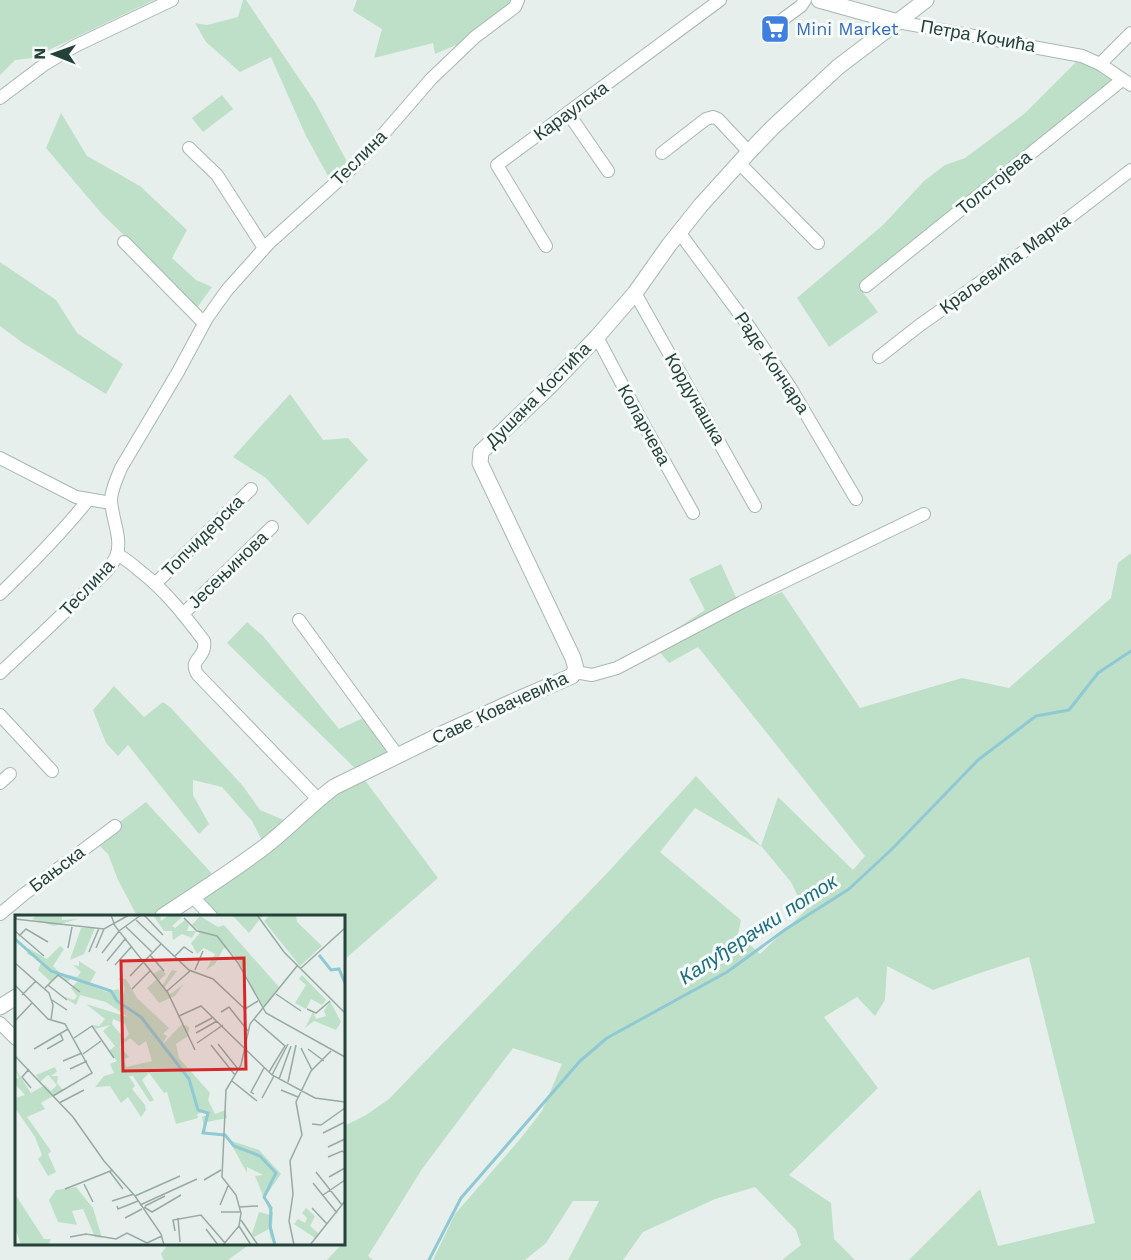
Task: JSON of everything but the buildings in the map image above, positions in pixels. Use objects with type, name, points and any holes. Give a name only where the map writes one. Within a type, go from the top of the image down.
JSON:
[{"type":"street","points":[[0,99],[38,69],[75,46],[172,0]]},
{"type":"street","name":"Теслина","points":[[0,674],[110,567],[117,555],[117,533],[111,503],[112,490],[204,322],[227,290],[264,248],[351,169],[431,80],[475,37],[515,6],[518,0]]},
{"type":"street","name":"Караулска","points":[[546,246],[497,165],[720,0]]},
{"type":"street","points":[[771,28],[806,0]]},
{"type":"street","name":"Петра Кочића","points":[[819,0],[898,22],[1082,56],[1100,64],[1127,82]]},
{"type":"street","name":"Душана Костића","points":[[575,672],[573,658],[480,463],[481,452],[597,337],[635,293],[680,232],[744,157],[801,99],[838,67],[926,0]]},
{"type":"street","points":[[1100,64],[1131,33]]},
{"type":"street","name":"Толстојева","points":[[866,286],[1127,82]]},
{"type":"street","points":[[568,113],[608,171]]},
{"type":"street","points":[[662,153],[706,119],[713,117],[718,119],[744,157],[818,243]]},
{"type":"street","points":[[189,148],[217,175],[264,248]]},
{"type":"street","name":"Краљевића Марка","points":[[879,357],[1040,240],[1131,170]]},
{"type":"street","name":"Раде Кончара","points":[[680,232],[790,387],[856,499]]},
{"type":"street","points":[[124,242],[204,322]]},
{"type":"street","name":"Кордунашка","points":[[635,293],[755,506]]},
{"type":"street","name":"Коларчева","points":[[597,337],[693,513]]},
{"type":"street","points":[[0,458],[65,492],[88,500],[111,503]]},
{"type":"street","name":"Топчидерска","points":[[156,583],[251,489]]},
{"type":"street","points":[[0,594],[41,555],[88,500]]},
{"type":"street","name":"Саве Ковачевића","points":[[165,915],[265,846],[334,787],[523,696],[570,678],[575,672],[592,675],[617,668],[742,602],[924,514]]},
{"type":"street","name":"Јесењинова","points":[[183,614],[272,527]]},
{"type":"street","points":[[117,555],[156,583],[204,642],[204,652],[194,664],[198,675],[318,799]]},
{"type":"street","points":[[299,621],[398,756]]},
{"type":"street","points":[[0,715],[52,771]]},
{"type":"street","points":[[0,783],[10,774]]},
{"type":"street","name":"Бањска","points":[[0,914],[115,826]]},
{"type":"street","points":[[193,897],[210,915]]},
{"type":"street","points":[[0,1007],[15,998]]},
{"type":"street","points":[[0,1023],[15,1038]]},
{"type":"green space","points":[[0,0],[154,0],[32,58],[15,60],[0,75]]},
{"type":"green space","points":[[243,0],[246,0],[315,102],[351,169],[333,185],[306,136],[271,57],[240,72],[206,42],[195,23],[207,25],[238,17]]},
{"type":"green space","points":[[357,0],[518,0],[475,37],[435,54],[433,43],[374,58],[382,29],[353,11]]},
{"type":"green space","points":[[1082,56],[1122,80],[859,287],[878,312],[829,347],[797,298],[883,225],[924,181],[945,165],[965,158],[1024,114]]},
{"type":"green space","points":[[222,95],[233,109],[203,132],[192,118]]},
{"type":"green space","points":[[61,113],[87,156],[140,186],[187,230],[172,258],[196,280],[212,287],[196,309],[158,268],[102,214],[46,148]]},
{"type":"green space","points":[[0,262],[56,300],[77,333],[123,364],[106,394],[23,343],[0,326]]},
{"type":"green space","points":[[290,394],[323,440],[348,438],[368,460],[308,525],[266,478],[233,457]]},
{"type":"green space","points":[[1131,553],[1131,1260],[909,1260],[980,1189],[998,1246],[1095,1223],[1029,957],[933,990],[887,966],[885,1000],[875,1016],[857,997],[824,1017],[878,1088],[789,1175],[831,1203],[834,1239],[855,1260],[782,1260],[801,1245],[796,1230],[755,1187],[715,1199],[643,1232],[623,1260],[568,1260],[599,1201],[573,1201],[546,1243],[525,1260],[433,1260],[455,1214],[542,1111],[562,1064],[513,1048],[422,1169],[368,1256],[373,1260],[327,1260],[341,1245],[345,1245],[345,1126],[366,1115],[389,1099],[611,869],[696,776],[761,846],[778,797],[853,870],[865,856],[698,647],[669,663],[653,644],[705,610],[689,579],[721,564],[741,608],[782,592],[860,708],[962,678],[1009,688],[1111,598],[1118,563]],"holes":[[[695,808],[762,847],[791,882],[805,911],[760,954],[738,934],[741,920],[660,852]]]},
{"type":"green space","points":[[247,622],[263,636],[339,729],[370,715],[398,756],[361,775],[438,878],[345,959],[345,915],[210,915],[193,897],[165,915],[136,915],[118,880],[108,854],[95,841],[146,802],[217,879],[265,846],[252,821],[222,787],[193,780],[193,795],[209,824],[199,834],[128,745],[118,756],[106,743],[93,710],[114,686],[144,717],[163,702],[170,707],[243,786],[260,810],[291,823],[361,774],[227,643]]},
{"type":"green space","points":[[167,1245],[249,1245],[228,1260],[164,1260],[161,1254]]},
{"type":"waterway","name":"Калуђерачки поток","points":[[429,1260],[461,1198],[580,1061],[607,1038],[727,972],[786,929],[849,889],[892,849],[978,760],[1036,716],[1069,710],[1098,673],[1131,651]]},
{"type":"place","name":"Mini Market","points":[[775,29]]}]
